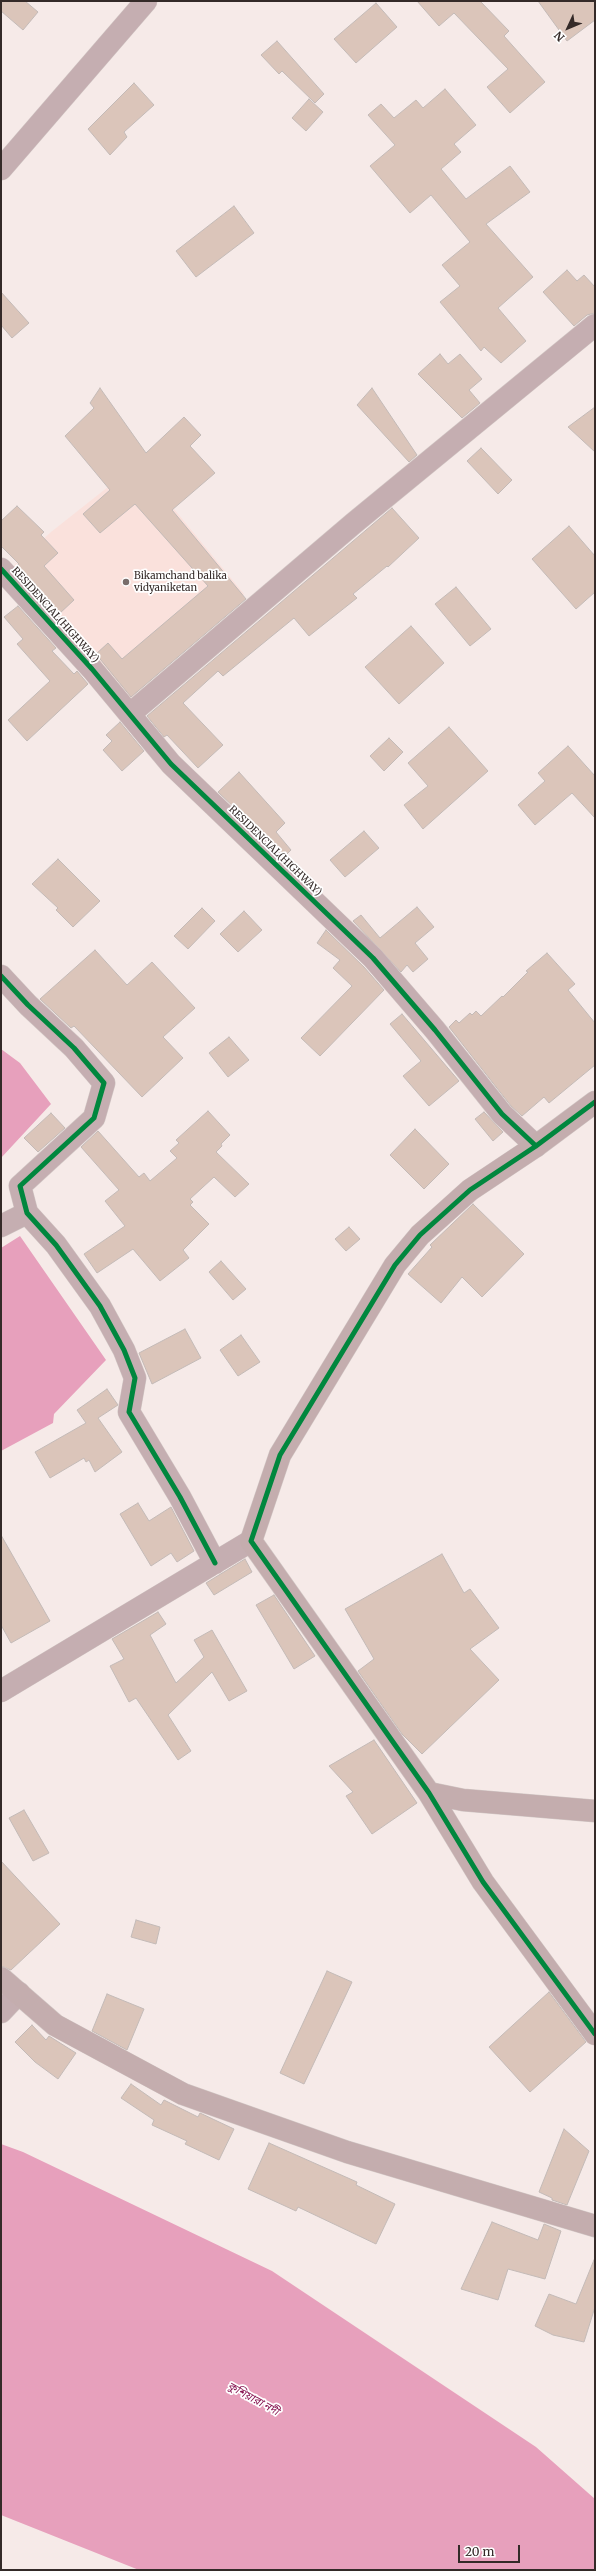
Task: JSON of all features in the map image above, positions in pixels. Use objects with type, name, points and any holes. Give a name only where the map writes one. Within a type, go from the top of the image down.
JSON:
[{"type":"street","points":[[1,169],[146,1]]},
{"type":"street","points":[[130,714],[354,523],[595,325]]},
{"type":"street","name":"RESIDENCIAL(HIGHWAY)","points":[[1,569],[130,714],[171,764],[373,958],[435,1030],[502,1114],[536,1146]]},
{"type":"street","points":[[1,976],[28,1005],[74,1048],[104,1083],[94,1118],[20,1186],[27,1214],[56,1245],[100,1306],[124,1350],[135,1378],[129,1412],[180,1497],[215,1562]]},
{"type":"street","points":[[1,1691],[251,1541],[280,1454],[395,1265],[420,1235],[470,1190],[536,1146],[595,1102]]},
{"type":"street","points":[[1,1226],[27,1214]]},
{"type":"street","points":[[251,1541],[429,1793],[483,1882],[595,2034]]},
{"type":"street","points":[[429,1793],[463,1800],[595,1812]]},
{"type":"street","points":[[1,1978],[55,2025],[183,2094],[347,2152],[595,2226]]},
{"type":"street","points":[[1,2012],[19,1993]]},
{"type":"shaded area","name":"Bikamchand balika vidyaniketan","points":[[137,464],[244,594],[126,703],[8,571],[51,532]]},
{"type":"water","points":[[1,1049],[20,1063],[51,1104],[1,1158]]},
{"type":"water","points":[[20,1236],[106,1360],[54,1414],[53,1423],[1,1451],[1,1248]]},
{"type":"water","name":"কুশিয়ারা নদী","points":[[1,2144],[23,2152],[272,2271],[536,2447],[595,2499],[595,2570],[139,2570],[1,2515]]},
{"type":"building","points":[[1,1],[25,1],[38,12],[23,30],[1,11]]},
{"type":"building","points":[[417,1],[480,1],[509,31],[504,36],[545,82],[510,113],[487,87],[508,69],[454,13],[439,26]]},
{"type":"building","points":[[538,1],[595,1],[595,20],[567,41]]},
{"type":"building","points":[[376,3],[397,27],[356,63],[334,39]]},
{"type":"building","points":[[277,41],[324,94],[315,103],[282,71],[279,74],[261,55]]},
{"type":"building","points":[[134,83],[154,105],[124,132],[127,137],[110,155],[88,129]]},
{"type":"building","points":[[445,89],[476,125],[454,144],[461,152],[441,169],[466,199],[510,166],[530,192],[486,224],[533,277],[498,308],[526,341],[501,363],[484,347],[481,351],[440,302],[460,286],[442,265],[470,242],[431,195],[410,213],[370,166],[395,145],[368,115],[381,104],[394,118],[416,100],[423,108]]},
{"type":"building","points":[[309,99],[323,112],[306,131],[292,118]]},
{"type":"building","points":[[234,206],[254,233],[196,277],[176,251]]},
{"type":"building","points":[[567,270],[577,281],[584,275],[595,287],[595,313],[587,315],[574,326],[543,292]]},
{"type":"building","points":[[1,292],[29,323],[12,338],[1,325]]},
{"type":"building","points":[[440,354],[448,364],[460,354],[482,379],[469,390],[480,403],[462,418],[418,374]]},
{"type":"building","points":[[100,388],[146,453],[184,417],[201,435],[190,446],[215,473],[172,510],[246,599],[131,697],[96,654],[108,643],[122,659],[208,586],[135,504],[100,533],[83,514],[110,490],[65,436],[94,408],[90,403]]},
{"type":"building","points":[[372,388],[417,455],[409,462],[357,405]]},
{"type":"building","points":[[595,407],[595,452],[568,427]]},
{"type":"building","points":[[481,448],[512,480],[498,494],[467,461]]},
{"type":"building","points":[[17,506],[44,532],[41,535],[58,553],[44,566],[74,600],[59,614],[16,566],[19,564],[1,546],[1,521]]},
{"type":"building","points":[[392,508],[419,538],[388,567],[387,566],[353,594],[357,598],[309,636],[294,618],[223,676],[218,671],[183,703],[223,745],[198,768],[167,735],[164,737],[147,716]]},
{"type":"building","points":[[569,526],[595,556],[595,592],[576,609],[532,559]]},
{"type":"building","points":[[456,587],[491,629],[470,646],[435,604]]},
{"type":"building","points":[[18,606],[56,648],[52,651],[74,674],[77,671],[88,684],[27,741],[8,720],[50,681],[17,644],[23,639],[4,617]]},
{"type":"building","points":[[411,626],[444,663],[399,704],[365,667]]},
{"type":"building","points":[[120,722],[144,751],[122,771],[103,750],[112,741],[106,735]]},
{"type":"building","points":[[449,727],[488,771],[423,829],[404,805],[428,786],[408,763]]},
{"type":"building","points":[[389,738],[403,752],[384,771],[370,756]]},
{"type":"building","points":[[568,746],[595,776],[595,818],[572,793],[535,825],[518,805],[545,781],[538,773]]},
{"type":"building","points":[[239,772],[285,823],[276,832],[291,850],[285,856],[218,792]]},
{"type":"building","points":[[364,831],[379,848],[345,877],[330,860]]},
{"type":"building","points":[[58,859],[100,901],[73,927],[56,910],[58,908],[32,884]]},
{"type":"building","points":[[417,907],[434,927],[415,943],[428,959],[413,972],[407,965],[401,972],[353,921],[361,915],[380,938]]},
{"type":"building","points":[[202,908],[215,921],[188,949],[174,936]]},
{"type":"building","points":[[244,911],[262,930],[238,952],[220,934]]},
{"type":"building","points":[[326,930],[364,967],[384,990],[320,1056],[301,1038],[352,986],[333,968],[340,960],[317,943]]},
{"type":"building","points":[[95,950],[127,985],[152,962],[195,1008],[163,1037],[183,1058],[142,1097],[74,1026],[71,1028],[40,999]]},
{"type":"building","points":[[547,953],[575,984],[568,990],[595,1023],[595,1065],[549,1103],[544,1097],[522,1116],[511,1106],[449,1027],[456,1020],[459,1023],[470,1013],[472,1015],[476,1011],[481,1016],[528,972],[526,971]]},
{"type":"building","points":[[402,1014],[459,1081],[429,1106],[403,1076],[421,1061],[390,1024]]},
{"type":"building","points":[[229,1037],[249,1060],[228,1077],[209,1053]]},
{"type":"building","points":[[208,1111],[230,1135],[221,1144],[222,1146],[216,1152],[249,1184],[235,1197],[214,1177],[190,1199],[193,1202],[190,1205],[209,1224],[183,1250],[189,1258],[160,1281],[133,1249],[97,1273],[84,1254],[125,1226],[105,1201],[119,1190],[81,1147],[98,1131],[139,1177],[144,1173],[150,1181],[177,1158],[170,1151],[179,1143],[176,1140]]},
{"type":"building","points":[[484,1112],[503,1132],[493,1141],[475,1119]]},
{"type":"building","points":[[51,1113],[65,1128],[38,1152],[24,1138]]},
{"type":"building","points":[[415,1129],[449,1164],[424,1189],[390,1155]]},
{"type":"building","points":[[473,1204],[524,1254],[482,1297],[462,1277],[441,1303],[408,1274],[432,1247],[430,1245]]},
{"type":"building","points":[[349,1227],[360,1239],[346,1251],[335,1239]]},
{"type":"building","points":[[221,1261],[246,1289],[233,1300],[209,1272]]},
{"type":"building","points":[[185,1329],[201,1358],[152,1384],[139,1353]]},
{"type":"building","points":[[241,1335],[260,1362],[238,1376],[220,1350]]},
{"type":"building","points":[[107,1389],[118,1405],[98,1418],[122,1452],[95,1472],[89,1460],[86,1462],[84,1458],[50,1478],[35,1452],[86,1423],[77,1410]]},
{"type":"building","points":[[138,1503],[149,1521],[171,1507],[194,1551],[177,1562],[171,1553],[151,1566],[120,1514]]},
{"type":"building","points":[[1,1535],[50,1621],[11,1643],[1,1625]]},
{"type":"building","points":[[442,1554],[464,1593],[470,1589],[499,1628],[470,1649],[499,1680],[422,1754],[402,1734],[358,1671],[374,1659],[345,1609]]},
{"type":"building","points":[[245,1559],[252,1572],[214,1595],[206,1583]]},
{"type":"building","points":[[274,1595],[315,1656],[294,1669],[256,1605]]},
{"type":"building","points":[[158,1612],[166,1624],[150,1635],[176,1683],[204,1657],[194,1640],[212,1630],[247,1691],[229,1701],[212,1672],[168,1715],[191,1751],[178,1760],[136,1698],[129,1702],[110,1666],[124,1659],[112,1639]]},
{"type":"building","points":[[374,1740],[417,1803],[372,1834],[346,1796],[353,1792],[329,1766]]},
{"type":"building","points":[[24,1810],[49,1853],[33,1861],[9,1818]]},
{"type":"building","points":[[1,1861],[60,1924],[11,1970],[1,1966]]},
{"type":"building","points":[[136,1920],[160,1927],[156,1944],[131,1937]]},
{"type":"building","points":[[327,1971],[352,1982],[304,2084],[280,2073]]},
{"type":"building","points":[[549,1992],[586,2042],[530,2092],[489,2047]]},
{"type":"building","points":[[107,1994],[144,2009],[127,2050],[92,2031]]},
{"type":"building","points":[[32,2025],[46,2040],[49,2036],[76,2053],[58,2079],[35,2062],[15,2042]]},
{"type":"building","points":[[131,2084],[161,2105],[164,2100],[198,2117],[200,2113],[234,2129],[219,2160],[185,2144],[187,2141],[152,2125],[154,2120],[121,2098]]},
{"type":"building","points":[[564,2129],[589,2151],[567,2205],[552,2200],[552,2198],[539,2192]]},
{"type":"building","points":[[269,2143],[357,2182],[356,2185],[395,2204],[376,2244],[298,2207],[296,2211],[248,2189]]},
{"type":"building","points":[[492,2222],[538,2240],[544,2224],[561,2231],[545,2279],[508,2269],[498,2300],[461,2289]]},
{"type":"building","points":[[594,2260],[595,2307],[584,2342],[553,2335],[535,2326],[549,2294],[576,2304]]},
{"type":"cycle path","points":[[1,569],[92,669],[171,764],[373,958],[435,1030],[502,1114],[536,1146]]},
{"type":"cycle path","points":[[1,976],[28,1005],[74,1048],[104,1083],[94,1118],[20,1186],[27,1213],[56,1245],[100,1306],[124,1350],[135,1378],[129,1412],[180,1497],[215,1563]]},
{"type":"cycle path","points":[[595,1102],[536,1146],[470,1190],[420,1235],[395,1265],[280,1455],[251,1541],[429,1793],[483,1882],[595,2034]]},
{"type":"place","name":"Bikamchand balika vidyaniketan","points":[[126,582]]}]
